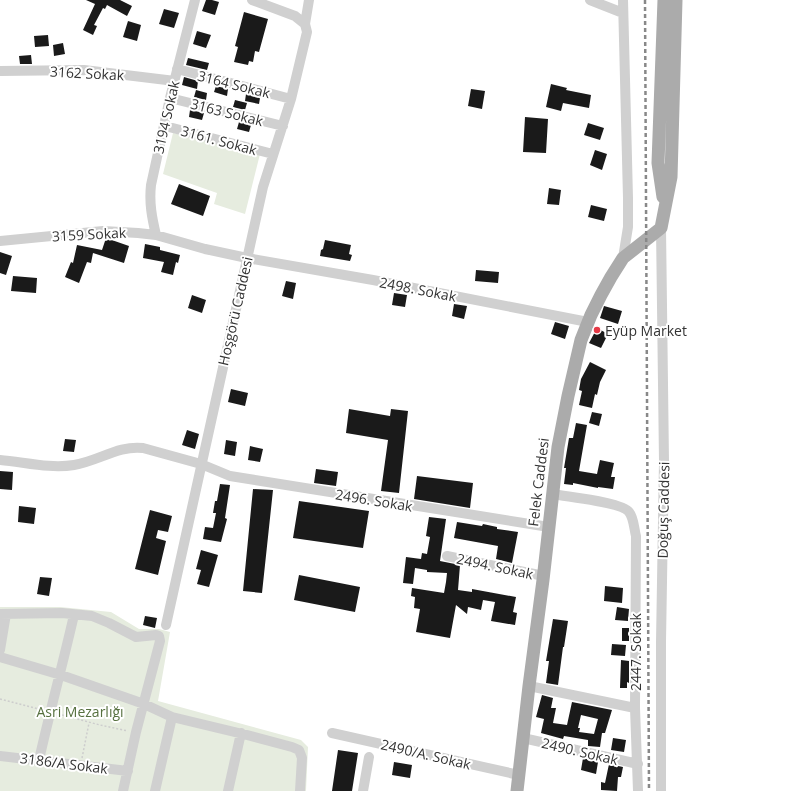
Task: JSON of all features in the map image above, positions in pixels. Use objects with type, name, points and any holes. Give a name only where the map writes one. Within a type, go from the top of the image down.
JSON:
[{"type":"main road","points":[[664,0],[658,164],[664,206]]},
{"type":"main road","points":[[661,228],[664,206],[671,176],[676,0]]},
{"type":"main road","name":"Felek Caddesi","points":[[517,791],[544,576],[558,447],[581,340],[588,322],[611,277],[623,258],[661,228]]},
{"type":"street","name":"3194 Sokak","points":[[156,235],[151,213],[151,185],[194,0]]},
{"type":"street","points":[[252,0],[295,16],[305,24]]},
{"type":"street","name":"Hoşgörü Caddesi","points":[[166,625],[263,187],[291,98],[307,32],[305,24],[309,0]]},
{"type":"street","points":[[590,0],[623,12]]},
{"type":"street","points":[[623,0],[628,198],[628,227],[623,258]]},
{"type":"street","name":"3164 Sokak","points":[[177,69],[291,98]]},
{"type":"street","name":"3162 Sokak","points":[[0,71],[84,70],[174,81]]},
{"type":"street","name":"3163 Sokak","points":[[170,98],[283,126]]},
{"type":"street","name":"3161. Sokak","points":[[165,126],[273,154]]},
{"type":"street","name":"Doğuş Caddesi","points":[[661,228],[664,461],[661,642],[661,791]]},
{"type":"street","name":"3159 Sokak","points":[[0,241],[103,231],[138,232],[156,235],[206,249],[247,258]]},
{"type":"street","name":"2498. Sokak","points":[[247,258],[380,281],[588,322]]},
{"type":"street","name":"2496. Sokak","points":[[0,460],[66,466],[93,460],[122,449],[136,447],[150,449],[201,464],[237,478],[549,527]]},
{"type":"street","name":"2447. Sokak","points":[[553,494],[611,504],[626,508],[631,514],[636,536],[635,708],[638,791]]},
{"type":"street","name":"2494. Sokak","points":[[447,556],[544,576]]},
{"type":"street","points":[[0,650],[3,614],[62,614],[92,616],[136,637],[159,636],[160,641],[136,732],[123,791]]},
{"type":"street","points":[[39,760],[50,712],[61,675],[74,615]]},
{"type":"street","points":[[0,657],[61,675],[144,704],[172,717],[241,733],[299,750],[302,758],[300,791]]},
{"type":"street","points":[[529,686],[635,708]]},
{"type":"street","points":[[155,791],[172,717]]},
{"type":"street","points":[[228,791],[241,733]]},
{"type":"street","name":"2490/A. Sokak","points":[[332,734],[519,775]]},
{"type":"street","name":"2490. Sokak","points":[[523,738],[638,764]]},
{"type":"street","name":"3186/A Sokak","points":[[0,756],[128,771]]},
{"type":"street","points":[[364,791],[369,757]]},
{"type":"path","points":[[0,699],[89,722],[136,732]]},
{"type":"path","points":[[80,765],[89,722]]},
{"type":"green space","points":[[173,133],[260,154],[245,214],[214,204],[217,193],[163,174]]},
{"type":"green space","name":"Asri Mezarlığı","points":[[0,607],[60,607],[111,612],[139,629],[159,629],[170,632],[158,701],[301,740],[308,747],[306,791],[0,791]]},
{"type":"building","points":[[86,0],[120,0],[132,6],[127,16],[107,5],[105,9],[103,8],[94,25],[97,26],[93,35],[83,30],[95,4]]},
{"type":"building","points":[[206,0],[219,2],[215,15],[202,11]]},
{"type":"building","points":[[164,9],[179,13],[174,28],[159,24]]},
{"type":"building","points":[[244,12],[268,19],[259,52],[255,51],[253,62],[249,61],[248,65],[234,62],[238,47],[235,46]]},
{"type":"building","points":[[128,21],[141,25],[137,41],[123,37]]},
{"type":"building","points":[[197,31],[211,35],[206,48],[193,44]]},
{"type":"building","points":[[48,35],[49,46],[35,47],[34,36]]},
{"type":"building","points":[[63,43],[65,54],[54,56],[53,45]]},
{"type":"building","points":[[31,55],[32,64],[20,64],[19,56]]},
{"type":"building","points":[[188,58],[209,63],[207,70],[186,65]]},
{"type":"building","points":[[184,77],[198,81],[197,89],[182,85]]},
{"type":"building","points":[[551,84],[567,88],[566,90],[591,95],[589,108],[563,103],[561,111],[546,107]]},
{"type":"building","points":[[216,86],[228,89],[227,96],[214,92]]},
{"type":"building","points":[[471,89],[485,91],[482,109],[468,106]]},
{"type":"building","points":[[196,90],[207,93],[206,100],[194,97]]},
{"type":"building","points":[[246,94],[260,98],[259,104],[245,101]]},
{"type":"building","points":[[235,100],[247,103],[245,110],[233,107]]},
{"type":"building","points":[[190,110],[204,113],[202,120],[189,117]]},
{"type":"building","points":[[525,117],[548,119],[546,153],[523,152]]},
{"type":"building","points":[[239,122],[251,125],[249,132],[237,129]]},
{"type":"building","points":[[588,123],[604,128],[600,140],[584,135]]},
{"type":"building","points":[[595,150],[607,154],[602,170],[590,165]]},
{"type":"building","points":[[179,184],[210,196],[203,216],[171,204]]},
{"type":"building","points":[[549,188],[561,190],[559,205],[547,204]]},
{"type":"building","points":[[591,205],[607,209],[604,221],[588,217]]},
{"type":"building","points":[[106,238],[129,246],[124,263],[93,253],[91,263],[87,262],[79,283],[65,277],[71,262],[73,263],[77,245],[102,250]]},
{"type":"building","points":[[325,240],[351,245],[349,254],[352,255],[350,261],[320,256]]},
{"type":"building","points":[[145,244],[160,247],[160,250],[180,255],[178,263],[176,262],[173,275],[161,272],[164,262],[143,258]]},
{"type":"building","points":[[0,252],[12,256],[6,275],[0,273]]},
{"type":"building","points":[[476,270],[499,272],[498,283],[475,281]]},
{"type":"building","points":[[13,276],[37,278],[36,293],[11,291]]},
{"type":"building","points":[[286,281],[296,283],[293,299],[282,296]]},
{"type":"building","points":[[394,293],[407,295],[405,307],[392,305]]},
{"type":"building","points":[[192,295],[206,300],[202,313],[188,308]]},
{"type":"building","points":[[454,304],[467,306],[464,319],[452,316]]},
{"type":"building","points":[[604,306],[622,311],[618,324],[600,318]]},
{"type":"building","points":[[555,322],[569,326],[565,339],[551,334]]},
{"type":"building","points":[[597,328],[608,334],[601,348],[589,343]]},
{"type":"building","points":[[590,362],[606,370],[600,382],[597,395],[595,394],[592,408],[579,405],[582,391],[579,390],[581,379]]},
{"type":"building","points":[[231,389],[248,393],[245,406],[228,402]]},
{"type":"building","points":[[349,409],[390,416],[391,409],[408,411],[399,493],[381,491],[388,440],[346,433]]},
{"type":"building","points":[[592,412],[602,414],[599,426],[589,423]]},
{"type":"building","points":[[576,423],[587,425],[579,471],[597,474],[600,460],[614,463],[611,477],[615,477],[613,489],[598,488],[573,483],[573,485],[564,484],[566,468],[564,468],[569,438],[573,438]]},
{"type":"building","points":[[187,430],[199,434],[195,449],[182,445]]},
{"type":"building","points":[[65,439],[76,440],[74,452],[63,451]]},
{"type":"building","points":[[226,440],[237,442],[235,456],[224,454]]},
{"type":"building","points":[[250,446],[263,449],[260,462],[248,460]]},
{"type":"building","points":[[316,469],[338,472],[336,486],[314,483]]},
{"type":"building","points":[[0,471],[13,472],[12,490],[0,489]]},
{"type":"building","points":[[417,476],[473,483],[470,508],[414,499]]},
{"type":"building","points":[[220,484],[230,485],[225,518],[227,519],[221,542],[203,539],[205,527],[213,528],[216,513],[213,513]]},
{"type":"building","points":[[253,489],[273,490],[262,593],[243,591]]},
{"type":"building","points":[[299,501],[369,511],[363,548],[293,538]]},
{"type":"building","points":[[19,506],[36,508],[34,524],[18,522]]},
{"type":"building","points":[[150,510],[172,516],[168,532],[158,530],[156,538],[166,541],[158,575],[135,569]]},
{"type":"building","points":[[429,517],[446,519],[440,561],[460,565],[458,590],[472,592],[472,589],[516,597],[513,612],[517,613],[515,625],[491,621],[495,602],[483,600],[481,610],[468,607],[467,614],[456,605],[450,638],[416,632],[420,609],[414,608],[415,597],[411,596],[412,588],[444,593],[446,582],[447,573],[427,572],[427,570],[415,568],[413,584],[403,583],[406,557],[421,559],[422,553],[427,554],[430,537],[426,536]]},
{"type":"building","points":[[457,522],[482,526],[483,524],[497,527],[497,529],[518,532],[512,563],[496,559],[498,546],[454,538]]},
{"type":"building","points":[[201,550],[218,555],[209,587],[197,584],[201,570],[196,569]]},
{"type":"building","points":[[299,575],[360,587],[355,612],[294,600]]},
{"type":"building","points":[[40,577],[52,578],[49,596],[37,594]]},
{"type":"building","points":[[605,586],[623,588],[622,603],[604,601]]},
{"type":"building","points":[[617,607],[629,609],[628,621],[615,620]]},
{"type":"building","points":[[145,616],[157,618],[155,628],[143,625]]},
{"type":"building","points":[[553,619],[568,621],[558,685],[546,683],[549,661],[546,661]]},
{"type":"building","points":[[622,628],[629,628],[629,641],[622,641]]},
{"type":"building","points":[[612,644],[626,645],[625,656],[611,655]]},
{"type":"building","points":[[621,660],[629,661],[629,683],[627,682],[627,688],[620,688]]},
{"type":"building","points":[[542,695],[553,698],[551,708],[556,708],[553,723],[567,725],[572,702],[612,710],[605,733],[602,733],[600,747],[588,746],[588,740],[564,736],[563,739],[541,733],[544,719],[536,717]],"holes":[[[581,715],[598,719],[594,734],[579,732],[580,728],[578,728]]]},
{"type":"building","points":[[613,738],[626,740],[624,752],[611,750]]},
{"type":"building","points":[[338,750],[358,753],[352,791],[332,791]]},
{"type":"building","points":[[583,758],[598,762],[596,774],[581,770]]},
{"type":"building","points":[[394,762],[412,765],[410,778],[392,775]]},
{"type":"building","points":[[609,764],[623,767],[621,777],[618,777],[617,791],[601,790],[601,782],[605,783]]},
{"type":"railway","points":[[645,0],[649,791]]},
{"type":"place","name":"Eyüp Market","points":[[597,330]]}]
